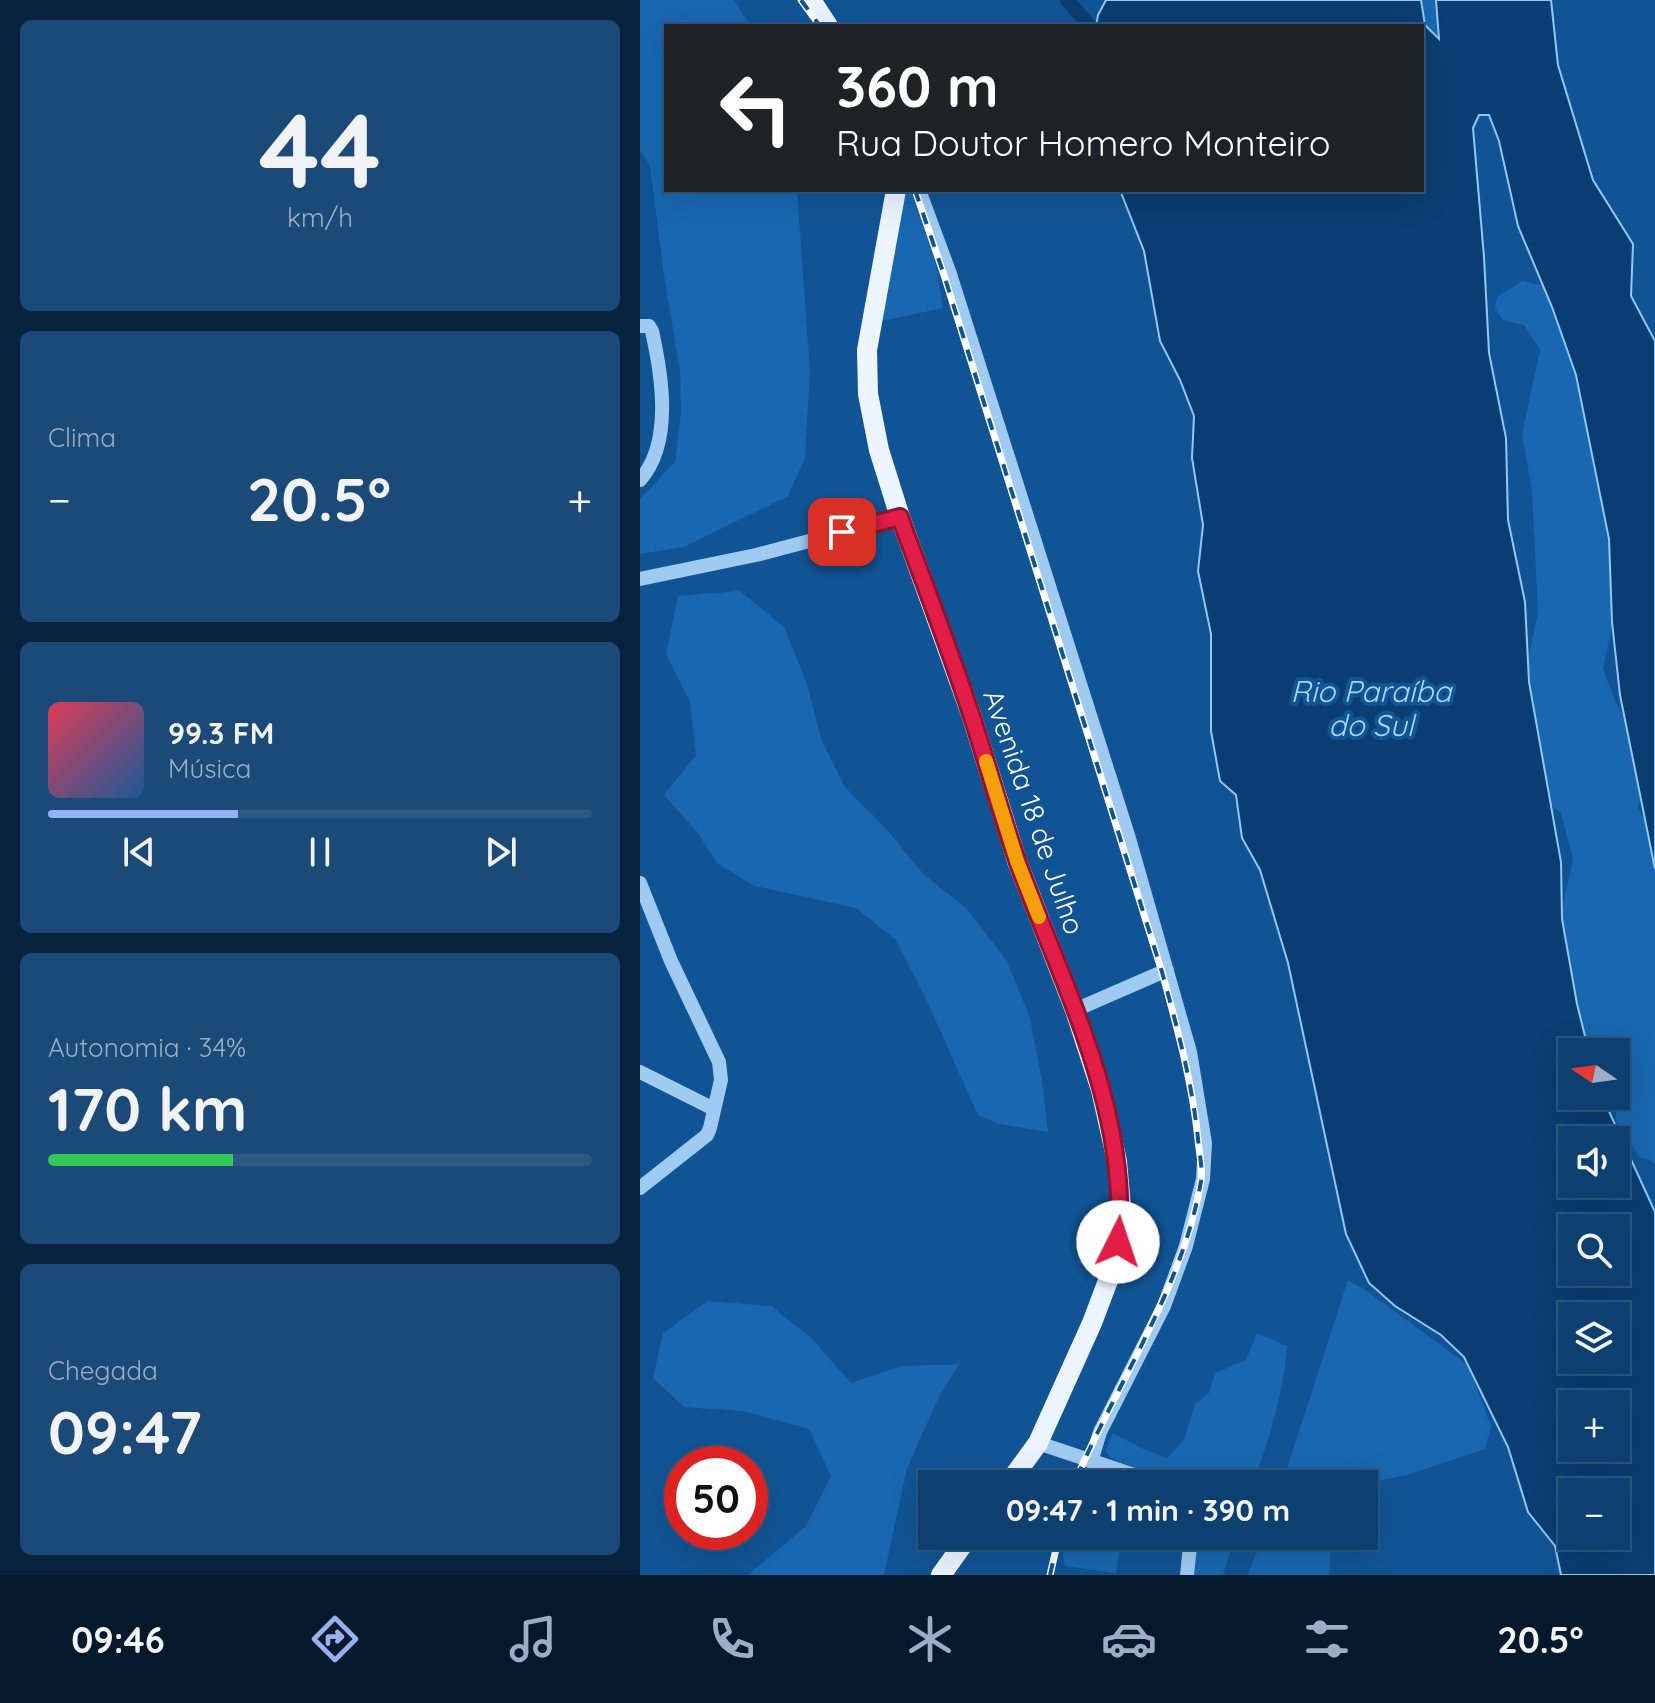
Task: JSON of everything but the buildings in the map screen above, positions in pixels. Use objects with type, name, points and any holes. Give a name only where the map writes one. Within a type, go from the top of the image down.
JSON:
[{"type":"main road","points":[[811,0],[827,24]]},
{"type":"main road","name":"Avenida 18 de Julho","points":[[896,192],[867,350],[868,394],[879,450],[971,714],[1017,861],[1075,1010],[1101,1090],[1117,1161],[1121,1207],[1118,1242],[1109,1278],[1038,1443],[1018,1470]]},
{"type":"main road","points":[[941,1575],[959,1550]]},
{"type":"street","points":[[920,192],[950,274],[1128,835],[1190,1052],[1205,1143],[1203,1179],[1186,1246],[1164,1306],[1100,1432],[1091,1462]]},
{"type":"street","points":[[640,326],[649,326],[652,331],[662,406],[654,461],[640,480]]},
{"type":"street","points":[[640,579],[756,555],[900,517]]},
{"type":"street","points":[[640,883],[671,961],[719,1062],[721,1080],[707,1135],[640,1188]]},
{"type":"street","points":[[1075,1010],[1167,970]]},
{"type":"street","points":[[640,1072],[714,1109]]},
{"type":"street","points":[[1038,1443],[1116,1470]]},
{"type":"street","points":[[1187,1575],[1190,1550]]},
{"type":"shaded area","points":[[640,0],[734,0],[749,24],[664,24],[664,192],[797,192],[810,371],[805,458],[788,496],[684,547],[640,554],[640,499],[675,462],[681,413],[680,371],[650,166],[640,150]]},
{"type":"shaded area","points":[[1407,0],[1452,0],[1442,45],[1421,24]]},
{"type":"shaded area","points":[[906,192],[912,192],[936,265],[943,308],[877,322]]},
{"type":"shaded area","points":[[1522,281],[1564,290],[1630,544],[1603,669],[1625,718],[1652,746],[1638,808],[1655,839],[1655,1165],[1650,1160],[1640,1158],[1630,1143],[1630,1126],[1619,1126],[1615,1120],[1617,1110],[1630,1110],[1630,1038],[1578,1038],[1557,933],[1573,859],[1561,813],[1542,798],[1525,675],[1538,612],[1532,491],[1522,434],[1540,350],[1524,325],[1503,320],[1495,308],[1497,297]]},
{"type":"shaded area","points":[[740,591],[784,627],[807,684],[821,739],[845,787],[888,831],[922,873],[967,909],[1007,961],[1030,1018],[1048,1132],[999,1124],[978,1115],[896,940],[856,908],[755,886],[718,864],[697,832],[664,795],[696,755],[690,702],[666,654],[678,596]]},
{"type":"shaded area","points":[[1348,1280],[1468,1365],[1491,1426],[1485,1449],[1407,1475],[1378,1481],[1378,1470],[1287,1470]]},
{"type":"shaded area","points":[[707,1301],[771,1306],[810,1337],[851,1383],[901,1366],[959,1364],[939,1397],[907,1468],[884,1575],[748,1575],[806,1526],[831,1476],[809,1429],[743,1411],[684,1407],[653,1378],[663,1333]]},
{"type":"shaded area","points":[[1257,1333],[1287,1346],[1279,1399],[1258,1470],[1141,1470],[1112,1459],[1105,1451],[1113,1433],[1167,1458],[1184,1440],[1195,1404],[1209,1393],[1215,1373],[1246,1360]]},
{"type":"shaded area","points":[[1064,1550],[1120,1550],[1116,1573],[1065,1566]]},
{"type":"shaded area","points":[[1195,1550],[1231,1550],[1223,1575],[1191,1575]]},
{"type":"shaded area","points":[[1258,1550],[1330,1550],[1329,1575],[1247,1575]]},
{"type":"water","name":"Rio Paraíba do Sul","points":[[1106,0],[1421,0],[1425,25],[1439,39],[1436,0],[1551,0],[1558,65],[1593,180],[1633,244],[1631,296],[1655,341],[1655,869],[1620,695],[1612,622],[1609,539],[1576,375],[1518,226],[1499,141],[1489,115],[1479,115],[1473,128],[1489,353],[1506,438],[1508,520],[1525,602],[1529,682],[1561,862],[1562,919],[1586,1038],[1558,1038],[1558,1110],[1608,1110],[1616,1126],[1558,1126],[1558,1198],[1630,1198],[1630,1157],[1655,1212],[1655,1575],[1561,1575],[1555,1546],[1528,1512],[1508,1447],[1464,1357],[1441,1335],[1395,1306],[1369,1283],[1346,1234],[1288,963],[1260,870],[1242,838],[1236,795],[1220,781],[1211,731],[1211,634],[1198,571],[1203,525],[1192,458],[1194,416],[1160,341],[1144,251],[1121,192],[1424,192],[1424,24],[1096,24]]},
{"type":"waterway","points":[[1067,0],[1088,24]]},
{"type":"railway","points":[[801,0],[819,24]]},
{"type":"railway","points":[[916,192],[1162,972],[1188,1075],[1201,1160],[1201,1181],[1179,1260],[1164,1298],[1080,1470]]},
{"type":"railway","points":[[1050,1575],[1056,1550]]},
{"type":"slow traffic","points":[[986,761],[1017,861],[1039,917]]},
{"type":"route","points":[[842,532],[900,517],[971,714],[1017,861],[1075,1010],[1101,1090],[1117,1161],[1121,1207],[1118,1242]]}]
